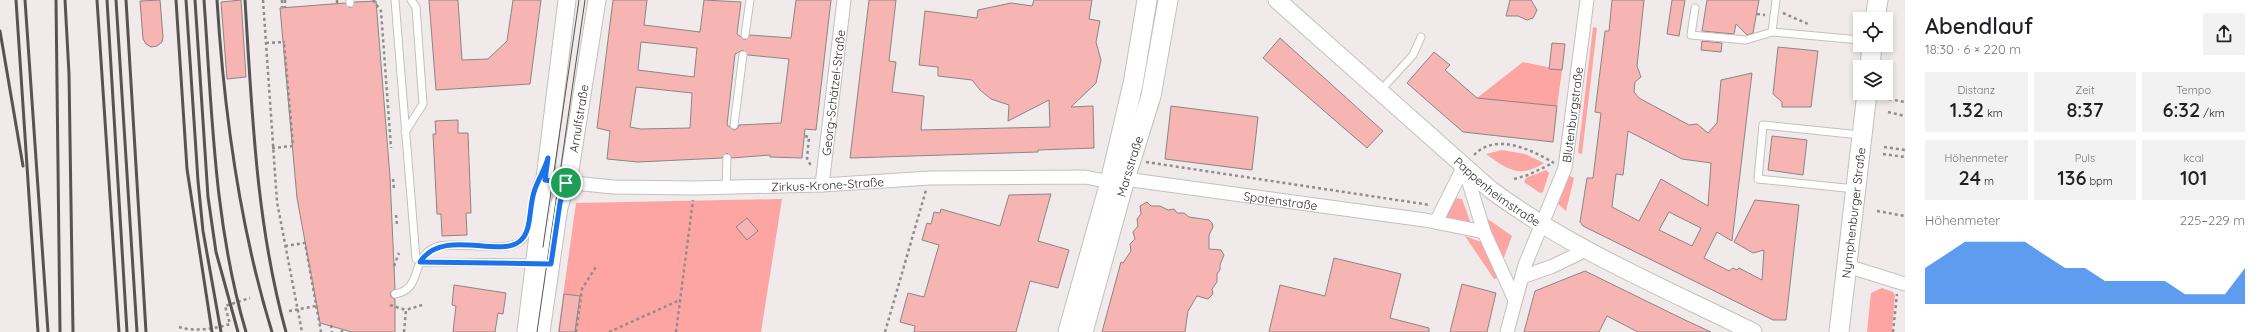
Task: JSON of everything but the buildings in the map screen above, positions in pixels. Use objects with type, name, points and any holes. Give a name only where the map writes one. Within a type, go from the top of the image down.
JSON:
[{"type":"main road","name":"Marsstraße","points":[[1084,332],[1118,180],[1146,0]]},
{"type":"main road","name":"Marsstraße","points":[[1068,332],[1118,180],[1151,96],[1168,0]]},
{"type":"main road","points":[[1876,12],[1878,0]]},
{"type":"main road","name":"Nymphenburger Straße","points":[[1839,332],[1866,100]]},
{"type":"street","name":"Arnulfstraße","points":[[541,332],[545,180],[567,0]]},
{"type":"street","name":"Arnulfstraße","points":[[526,332],[570,170],[597,0]]},
{"type":"street","name":"Georg-Schätzel-Straße","points":[[822,185],[844,0]]},
{"type":"street","name":"Pappenheimstraße","points":[[1277,0],[1491,190],[1542,225],[1586,250],[1753,332]]},
{"type":"street","name":"Blutenburgstraße","points":[[1507,332],[1522,276],[1542,225],[1560,165],[1587,0]]},
{"type":"street","points":[[1436,222],[1464,166]]},
{"type":"street","points":[[1464,166],[1484,232],[1515,300]]},
{"type":"street","name":"Zirkus-Krone-Straße","points":[[545,180],[613,187],[694,188],[822,185],[930,178],[1085,177],[1118,180]]},
{"type":"street","name":"Spatenstraße","points":[[1118,180],[1436,222],[1484,232]]},
{"type":"street","points":[[1522,276],[1553,266],[1586,250]]},
{"type":"street","points":[[1847,266],[1901,288]]},
{"type":"lane","points":[[395,0],[414,255],[423,262],[544,263]]},
{"type":"lane","points":[[405,132],[424,104],[416,7],[411,0]]},
{"type":"lane","points":[[745,35],[750,0]]},
{"type":"lane","points":[[1772,32],[1776,0]]},
{"type":"lane","points":[[1695,8],[1691,35],[1746,40],[1772,32],[1853,39]]},
{"type":"lane","points":[[1380,91],[1413,55],[1421,37]]},
{"type":"lane","points":[[734,125],[743,55]]},
{"type":"lane","points":[[1856,189],[1758,179],[1763,125],[1863,135]]},
{"type":"lane","points":[[395,294],[405,292],[412,286],[429,251],[445,246],[505,246],[518,243],[523,239],[528,227],[534,191],[548,158]]},
{"type":"lane","points":[[726,187],[727,158]]},
{"type":"path","points":[[263,0],[272,148],[277,202],[296,310],[302,332]]},
{"type":"path","points":[[282,0],[284,7],[285,0]]},
{"type":"path","points":[[372,0],[381,12],[390,114],[391,148]]},
{"type":"path","points":[[1757,14],[1774,16],[1781,12],[1813,26]]},
{"type":"path","points":[[266,42],[284,42],[293,146],[272,148]]},
{"type":"path","points":[[1893,100],[1905,102]]},
{"type":"path","points":[[1888,112],[1905,116]]},
{"type":"path","points":[[805,136],[809,136],[807,158]]},
{"type":"path","points":[[1464,166],[1477,152],[1492,145],[1504,144],[1531,150],[1560,165]]},
{"type":"path","points":[[1884,147],[1905,150]]},
{"type":"path","points":[[1883,154],[1905,157]]},
{"type":"path","points":[[1146,162],[1432,206]]},
{"type":"path","points":[[1514,179],[1560,165]]},
{"type":"path","points":[[885,332],[930,178]]},
{"type":"path","points":[[394,179],[394,189]]},
{"type":"path","points":[[676,332],[694,188]]},
{"type":"path","points":[[1877,212],[1905,216]]},
{"type":"path","points":[[396,215],[397,225]]},
{"type":"path","points":[[285,246],[305,243],[313,276],[316,306],[321,332]]},
{"type":"path","points":[[394,266],[399,253]]},
{"type":"path","points":[[576,332],[582,289],[597,264]]},
{"type":"path","points":[[1893,332],[1901,288]]},
{"type":"path","points":[[178,327],[187,332],[230,324],[225,306],[250,298]]},
{"type":"path","points":[[610,332],[680,299]]},
{"type":"path","points":[[390,305],[406,310],[422,305]]},
{"type":"path","points":[[289,311],[316,306]]},
{"type":"path","points":[[404,332],[406,310]]},
{"type":"path","points":[[331,325],[332,332]]},
{"type":"shaded area","points":[[1593,27],[1597,28],[1582,154],[1578,153]]},
{"type":"shaded area","points":[[1523,62],[1562,70],[1557,107],[1477,98]]},
{"type":"shaded area","points":[[1502,150],[1525,154],[1544,163],[1535,168],[1520,171],[1507,168],[1486,154]]},
{"type":"shaded area","points":[[1546,170],[1549,173],[1543,192],[1540,193],[1524,182],[1526,178]]},
{"type":"shaded area","points":[[1568,175],[1574,178],[1566,211],[1558,204]]},
{"type":"shaded area","points":[[1454,198],[1462,199],[1471,224],[1444,220]]},
{"type":"shaded area","points":[[782,199],[761,332],[558,332],[576,203]]},
{"type":"shaded area","points":[[1485,217],[1512,236],[1503,260]]},
{"type":"shaded area","points":[[1465,236],[1481,242],[1498,278],[1494,279]]},
{"type":"shaded area","points":[[1882,288],[1893,292],[1895,296],[1892,332],[1867,332],[1871,293]]},
{"type":"tram line","points":[[543,247],[579,0]]},
{"type":"tram line","points":[[537,332],[585,0]]},
{"type":"railway","points":[[16,0],[38,332]]},
{"type":"railway","points":[[25,0],[48,332]]},
{"type":"railway","points":[[56,0],[60,332]]},
{"type":"railway","points":[[65,0],[69,74],[73,332]]},
{"type":"railway","points":[[97,0],[119,332]]},
{"type":"railway","points":[[107,0],[127,332]]},
{"type":"railway","points":[[116,0],[137,332]]},
{"type":"railway","points":[[126,0],[146,332]]},
{"type":"railway","points":[[176,0],[187,169],[212,332]]},
{"type":"railway","points":[[186,0],[198,181],[203,231],[221,332]]},
{"type":"railway","points":[[195,0],[208,197],[216,252],[238,332]]},
{"type":"railway","points":[[204,0],[212,126],[221,209],[235,291],[246,332]]},
{"type":"railway","points":[[217,0],[224,84],[235,168],[250,251],[272,332]]},
{"type":"railway","points":[[245,0],[253,125],[262,209],[268,250],[286,332]]},
{"type":"railway","points":[[0,31],[23,166]]},
{"type":"route","points":[[548,158],[545,180],[566,183],[560,203],[551,264],[420,262],[425,254],[436,247],[450,245],[505,246],[518,243],[523,239],[528,227],[534,191],[543,173],[548,158]]}]
